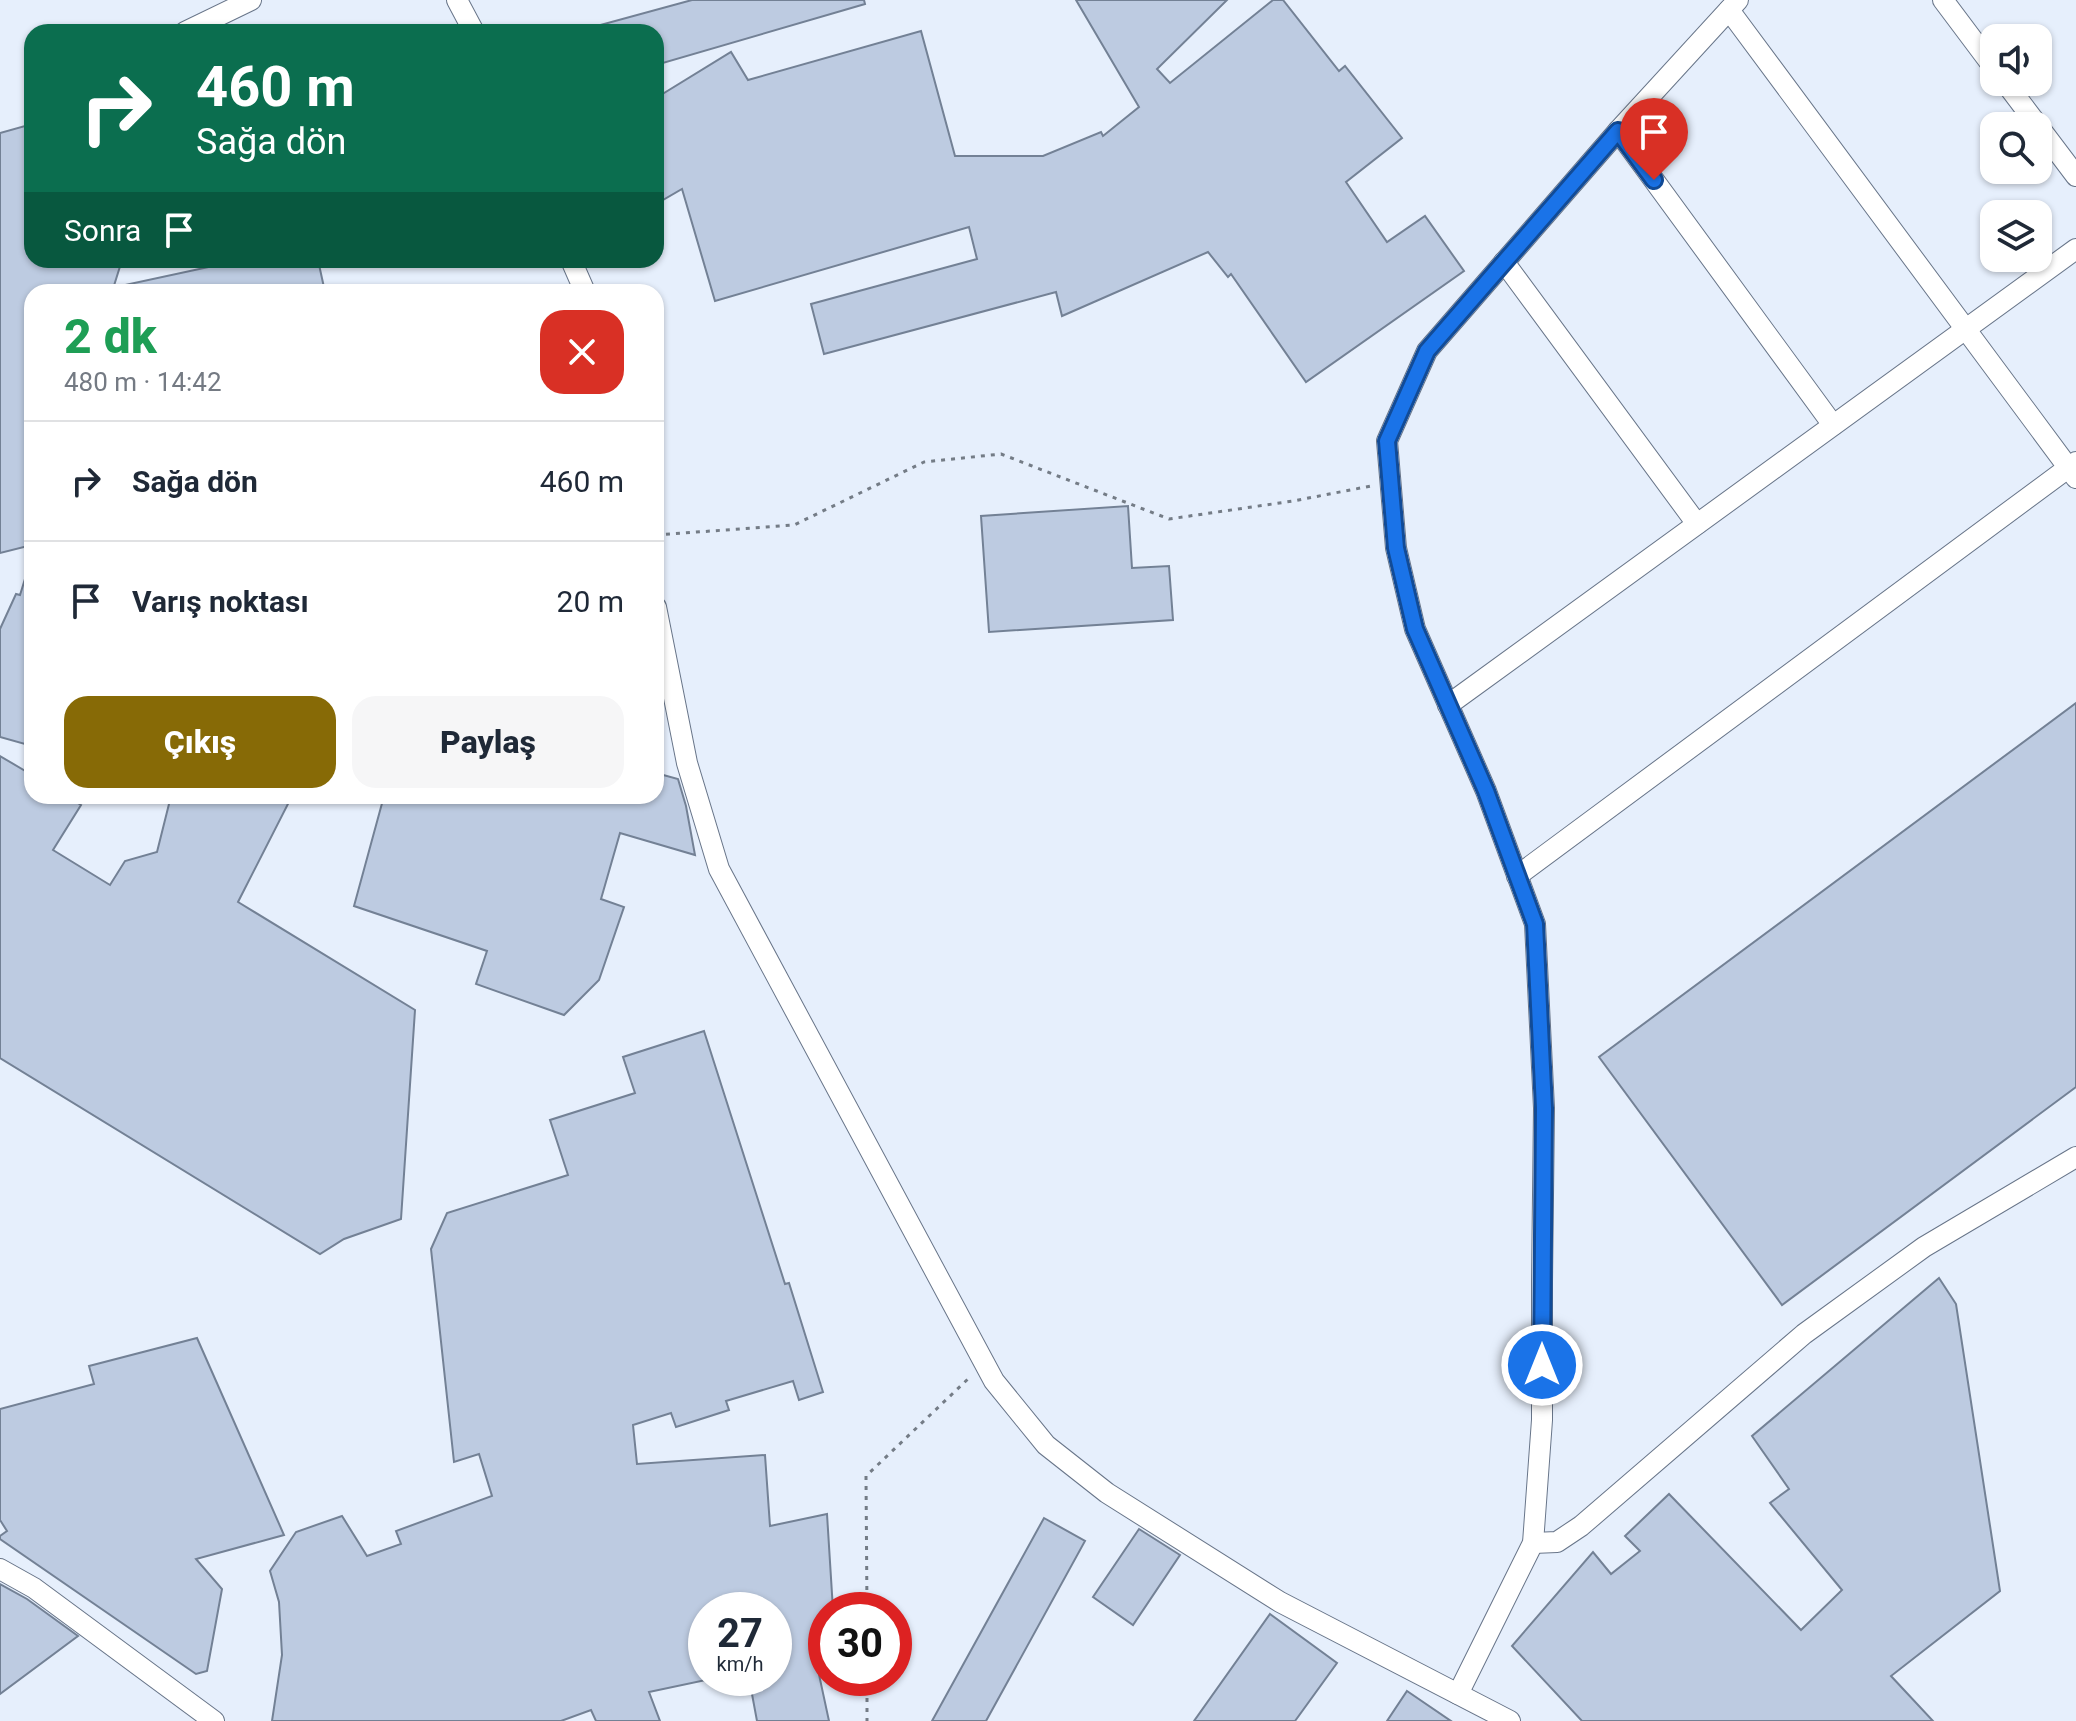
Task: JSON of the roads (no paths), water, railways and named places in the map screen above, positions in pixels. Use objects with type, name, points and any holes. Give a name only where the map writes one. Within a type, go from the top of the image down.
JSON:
[{"type":"street","points":[[202,24],[251,0]]},
{"type":"street","points":[[457,0],[470,24]]},
{"type":"street","points":[[1943,0],[1980,49]]},
{"type":"street","points":[[1458,1694],[1533,1543],[1542,1420],[1544,1108],[1535,924],[1517,876],[1486,791],[1415,629],[1396,548],[1387,441],[1427,351],[1618,131],[1734,5],[1965,329],[2074,469],[1517,876]]},
{"type":"street","points":[[2016,96],[2076,176]]},
{"type":"street","points":[[1618,131],[1833,425]]},
{"type":"street","points":[[1448,705],[2076,249]]},
{"type":"street","points":[[1504,262],[1697,524]]},
{"type":"street","points":[[664,647],[687,763],[719,869],[994,1381],[1046,1445],[1107,1493],[1280,1602],[1510,1721]]},
{"type":"street","points":[[1533,1543],[1557,1542],[1581,1526],[1804,1334],[1924,1247],[2076,1157]]},
{"type":"street","points":[[0,1569],[34,1588],[214,1721]]}]
